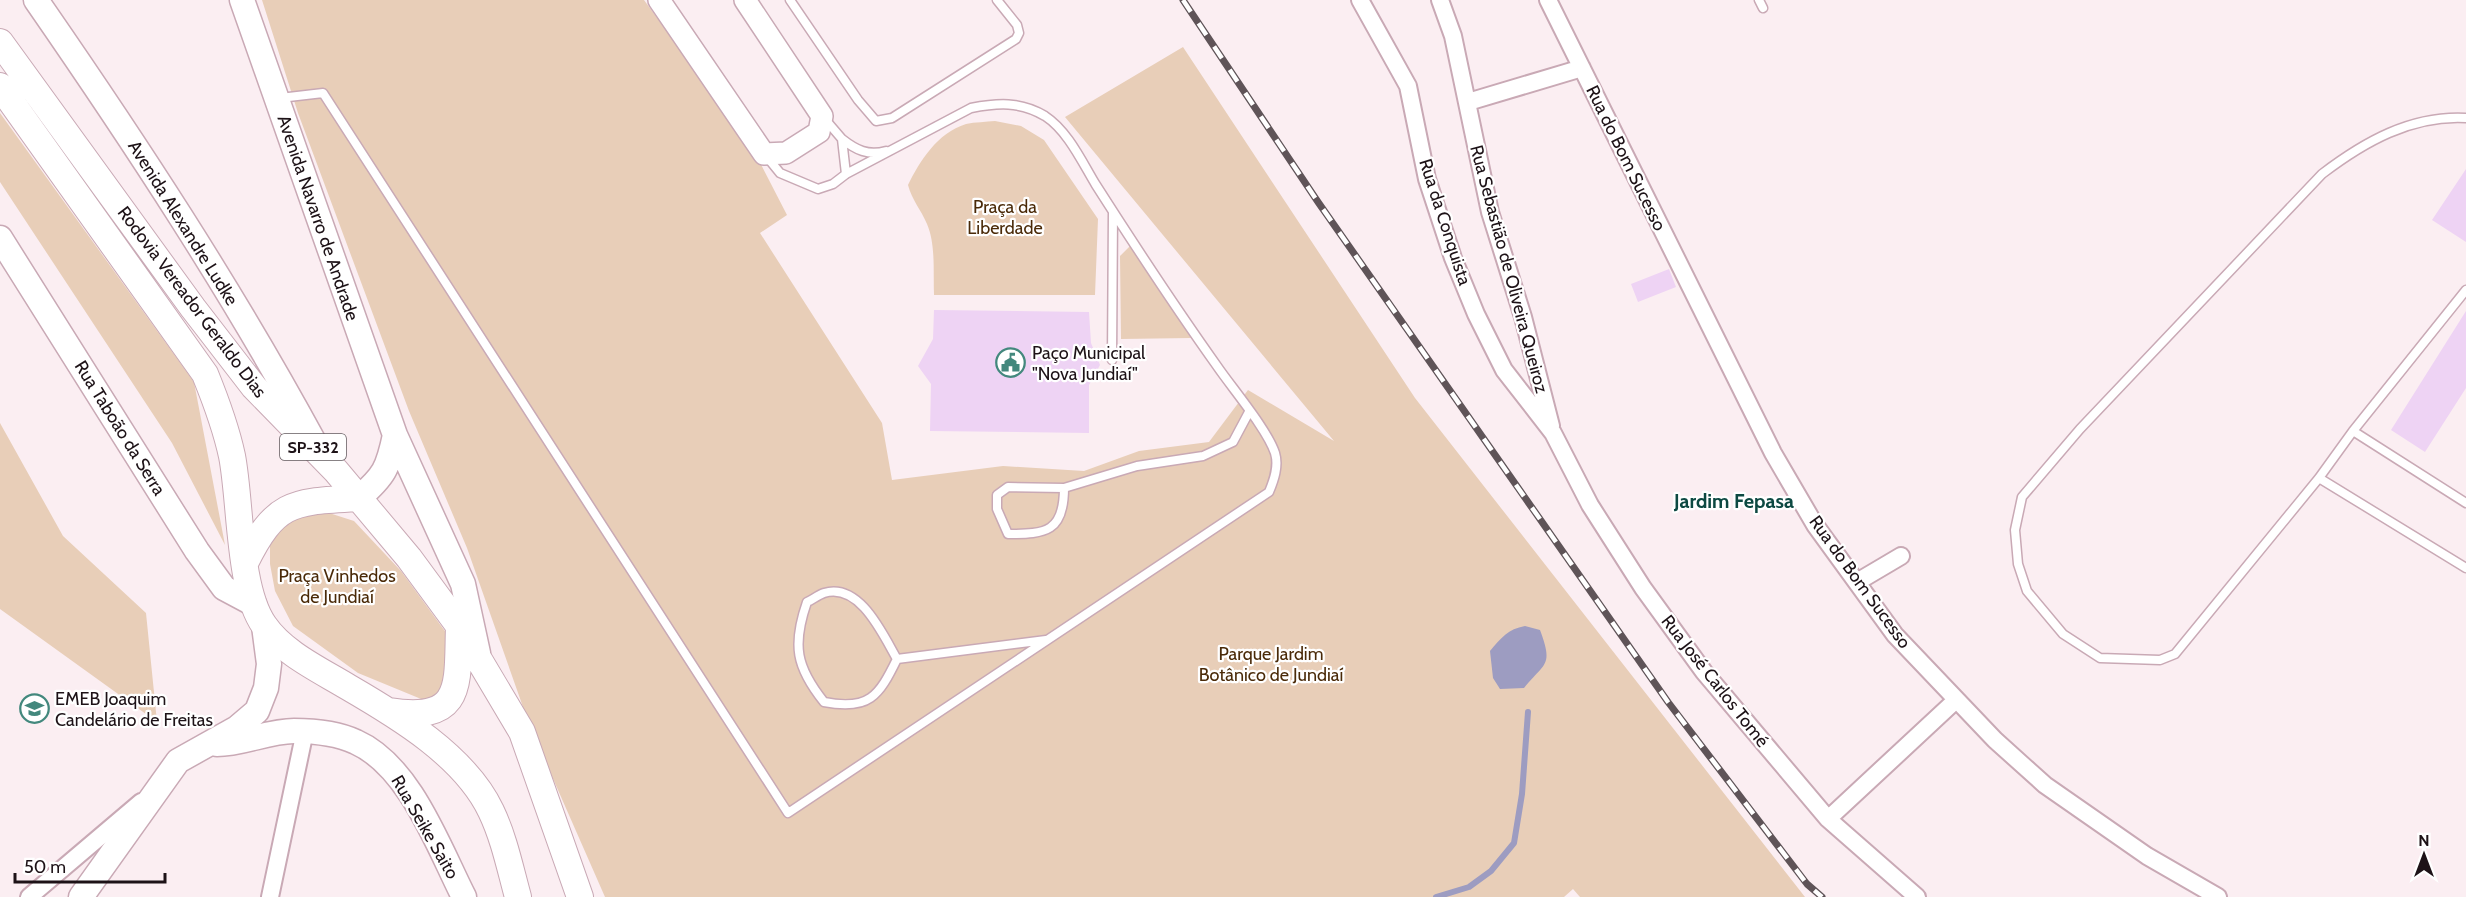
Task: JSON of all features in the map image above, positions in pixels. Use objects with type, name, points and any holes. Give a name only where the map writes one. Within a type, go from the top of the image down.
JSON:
[{"type":"main road","name":"Avenida Alexandre Ludke","points":[[36,0],[128,133],[278,375],[319,453]]},
{"type":"main road","name":"Avenida Navarro de Andrade","points":[[242,0],[395,435],[463,584],[478,655]]},
{"type":"main road","name":"Rodovia Vereador Geraldo Dias","points":[[0,42],[193,308],[254,387],[319,453],[359,498],[459,626],[522,732],[580,897]]},
{"type":"main road","name":"Rodovia Vereador Geraldo Dias","points":[[0,86],[205,374],[232,456],[245,563],[259,615]]},
{"type":"main road","name":"Rua Taboão da Serra","points":[[0,238],[197,551],[224,588],[259,615]]},
{"type":"main road","points":[[245,563],[258,535],[272,517],[300,503],[359,498],[381,479],[390,459],[395,435]]},
{"type":"main road","points":[[259,615],[299,657],[389,711],[445,755],[470,781],[489,808],[499,830],[519,897]]},
{"type":"main road","points":[[81,897],[178,761],[212,744],[257,711],[266,688],[269,664],[259,615]]},
{"type":"main road","points":[[389,711],[415,715],[428,714],[439,710],[450,698],[457,684],[459,626]]},
{"type":"main road","name":"Rua Seike Saito","points":[[212,744],[232,744],[297,731],[332,734],[356,741],[374,752],[389,766],[408,790],[464,897]]},
{"type":"street","points":[[659,0],[764,154],[786,153],[800,147],[819,132],[822,116],[745,0]]},
{"type":"street","name":"Rua da Conquista","points":[[1360,0],[1407,86],[1427,179],[1476,314],[1504,370],[1552,433]]},
{"type":"street","name":"Rua Sebastião de Oliveira Queiroz","points":[[1440,0],[1453,36],[1490,212],[1523,318],[1552,433]]},
{"type":"street","name":"Rua do Bom Sucesso","points":[[1548,0],[1773,453],[1815,525],[1895,636],[1956,700],[2045,785],[2147,856],[2218,897]]},
{"type":"street","points":[[1468,102],[1582,68]]},
{"type":"street","name":"Rua José Carlos Tomé","points":[[1552,433],[1590,505],[1643,588],[1704,672],[1828,819],[1917,897]]},
{"type":"street","points":[[1857,582],[1901,556]]},
{"type":"street","points":[[1828,819],[1956,700]]},
{"type":"street","points":[[257,711],[269,723],[297,731],[270,897]]},
{"type":"street","points":[[29,897],[158,788]]},
{"type":"lane","points":[[790,0],[869,116],[876,121],[883,121],[892,118],[1016,39],[1019,33],[1017,25],[997,0]]},
{"type":"lane","points":[[276,98],[323,93],[788,813],[1269,492],[1277,466],[1275,452],[1249,412],[1113,212],[1065,135],[1046,117],[1026,107],[992,104],[971,108],[923,132],[898,149],[846,174],[833,184],[818,189],[780,173],[764,154]]},
{"type":"lane","points":[[822,116],[842,139],[857,151],[877,153],[898,149]]},
{"type":"lane","points":[[2466,118],[2451,117],[2402,127],[2355,148],[2322,174],[2080,429],[2022,497],[2015,530],[2018,564],[2027,591],[2062,634],[2100,658],[2160,660],[2175,654],[2319,478],[2353,431],[2466,290]]},
{"type":"lane","points":[[842,139],[846,174]]},
{"type":"lane","points":[[1112,360],[1113,212]]},
{"type":"lane","points":[[1064,488],[1064,504],[1060,516],[1051,527],[1042,533],[1008,534],[997,509],[997,495],[1008,487],[1064,488],[1137,466],[1203,456],[1233,442],[1249,412]]},
{"type":"lane","points":[[2353,431],[2466,503]]},
{"type":"lane","points":[[2319,478],[2466,568]]},
{"type":"lane","points":[[826,592],[850,596],[871,614],[897,659],[883,688],[862,703],[841,705],[824,702],[806,679],[799,655],[799,626],[807,602],[826,592]]},
{"type":"lane","points":[[897,659],[1050,639]]},
{"type":"green space","name":"Parque Jardim Botânico de Jundiaí","points":[[262,0],[644,0],[753,149],[787,215],[760,233],[882,423],[892,480],[1003,466],[1084,471],[1139,451],[1209,442],[1248,390],[1334,441],[1065,117],[1183,47],[1415,398],[1805,897],[1580,897],[1573,889],[1564,897],[605,897],[529,724],[467,548],[409,411],[298,113]]},
{"type":"green space","points":[[0,113],[194,382],[225,545],[172,443],[0,182]]},
{"type":"green space","name":"Praça da Liberdade","points":[[995,121],[1021,126],[1044,140],[1098,219],[1095,295],[934,295],[933,250],[930,232],[908,185],[924,158],[946,134],[966,124]]},
{"type":"green space","points":[[1133,243],[1191,338],[1121,339],[1120,256]]},
{"type":"green space","points":[[0,423],[63,536],[146,613],[157,722],[0,609]]},
{"type":"green space","name":"Praça Vinhedos de Jundiaí","points":[[326,512],[354,521],[401,571],[447,634],[447,677],[440,695],[426,701],[358,673],[293,626],[275,591],[270,564],[270,543],[296,513]]},
{"type":"water","points":[[1525,626],[1540,630],[1546,651],[1545,664],[1524,688],[1500,689],[1493,678],[1490,651],[1509,632]]},
{"type":"building","points":[[2466,169],[2466,242],[2432,220]]},
{"type":"building","points":[[1669,269],[1676,287],[1638,302],[1631,284]]},
{"type":"building","points":[[934,310],[1089,312],[1091,343],[1100,365],[1089,385],[1089,433],[930,431],[931,384],[918,366],[933,339]]},
{"type":"building","points":[[2466,311],[2466,388],[2425,452],[2391,430]]},
{"type":"waterway","points":[[1436,897],[1469,887],[1491,871],[1514,843],[1522,794],[1528,712]]},
{"type":"railway","points":[[1183,0],[1318,202],[1668,702],[1807,884],[1822,897]]},
{"type":"place","name":"Paço Municipal \"Nova Jundiaí\"","points":[[1011,363]]},
{"type":"place","name":"EMEB Joaquim Candelário de Freitas","points":[[34,709]]},
{"type":"district","name":"Jardim Fepasa","points":[[1734,501]]}]
